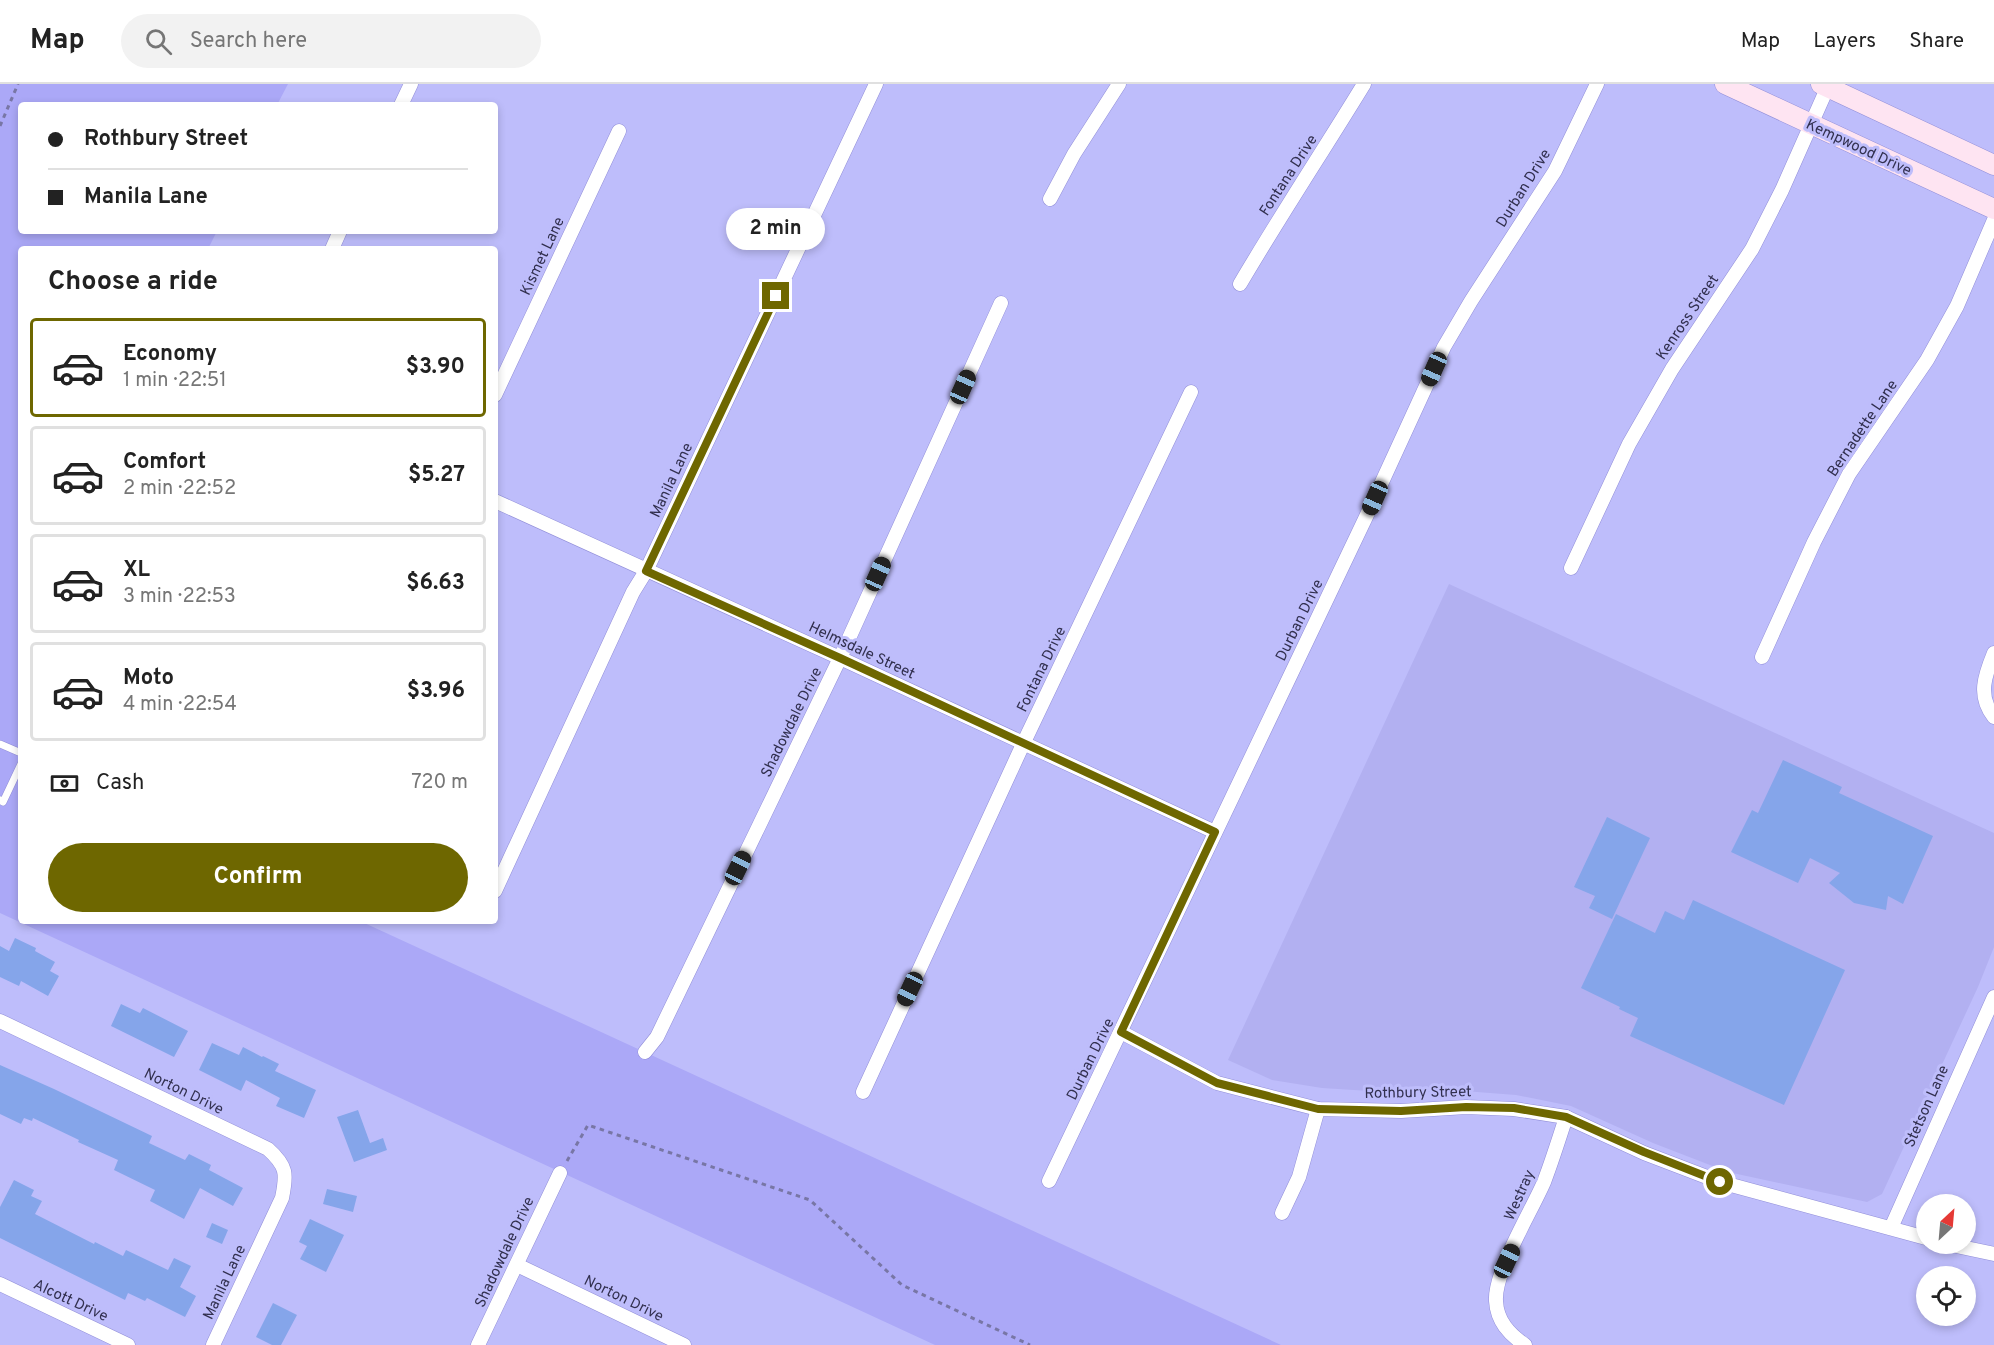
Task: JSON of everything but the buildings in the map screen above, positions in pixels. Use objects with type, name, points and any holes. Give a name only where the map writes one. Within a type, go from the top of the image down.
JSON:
[{"type":"main road","name":"Kempwood Drive","points":[[1725,84],[1994,209]]},
{"type":"main road","points":[[1826,85],[1994,165]]},
{"type":"street","points":[[402,102],[411,84]]},
{"type":"street","name":"Manila Lane","points":[[498,884],[633,592],[646,571],[876,84]]},
{"type":"street","points":[[1050,199],[1074,154],[1119,84]]},
{"type":"street","name":"Fontana Drive","points":[[1240,284],[1294,193],[1364,84]]},
{"type":"street","name":"Durban Drive","points":[[1049,1181],[1365,519],[1444,347],[1555,171],[1597,84]]},
{"type":"street","name":"Kenross Street","points":[[1570,568],[1629,444],[1672,369],[1752,249],[1782,190],[1826,85]]},
{"type":"street","name":"Kismet Lane","points":[[498,389],[619,131]]},
{"type":"street","name":"Bernadette Lane","points":[[1762,657],[1814,542],[1849,474],[1927,360],[1957,306],[1994,220]]},
{"type":"street","name":"Shadowdale Drive","points":[[645,1052],[657,1037],[840,658],[1001,303]]},
{"type":"street","name":"Fontana Drive","points":[[863,1092],[1024,742],[1191,392]]},
{"type":"street","name":"Helmsdale Street","points":[[498,502],[1024,742],[1215,832]]},
{"type":"street","points":[[1994,653],[1986,673],[1983,690],[1986,707],[1994,717]]},
{"type":"street","name":"Stetson Lane","points":[[1891,1228],[1994,998]]},
{"type":"street","name":"Norton Drive","points":[[0,1021],[268,1149],[280,1159],[285,1172],[285,1185],[282,1198],[266,1233]]},
{"type":"street","name":"Rothbury Street","points":[[1121,1032],[1217,1083],[1318,1109],[1401,1111],[1466,1107],[1514,1108],[1566,1117],[1644,1152],[1720,1182],[1916,1235]]},
{"type":"street","points":[[1282,1213],[1299,1177],[1318,1109]]},
{"type":"street","name":"Westray","points":[[1525,1345],[1512,1336],[1499,1319],[1496,1301],[1498,1281],[1544,1182],[1566,1117]]},
{"type":"street","name":"Shadowdale Drive","points":[[478,1345],[560,1173]]},
{"type":"street","name":"Manila Lane","points":[[213,1345],[266,1233]]},
{"type":"street","points":[[1976,1250],[1994,1254]]},
{"type":"street","name":"Norton Drive","points":[[517,1265],[684,1345]]},
{"type":"street","name":"Alcott Drive","points":[[0,1284],[128,1345]]},
{"type":"lane","points":[[0,744],[18,752]]},
{"type":"lane","points":[[0,800],[3,802],[18,770]]},
{"type":"path","points":[[0,126],[18,84]]},
{"type":"path","points":[[560,1173],[588,1125],[810,1200],[902,1285],[1030,1345]]},
{"type":"shaded area","points":[[0,84],[288,84],[279,102],[18,102],[18,234],[216,234],[210,246],[18,246],[18,921],[0,913]]},
{"type":"shaded area","points":[[1449,584],[1994,833],[1994,947],[1978,987],[1882,1194],[1867,1202],[1728,1172],[1653,1143],[1571,1106],[1516,1095],[1464,1091],[1401,1093],[1322,1088],[1272,1080],[1228,1060]]},
{"type":"shaded area","points":[[24,924],[367,924],[1281,1345],[935,1345]]},
{"type":"route","points":[[776,296],[646,571],[1045,752],[1215,832],[1121,1032],[1217,1083],[1318,1109],[1401,1111],[1466,1107],[1514,1108],[1566,1117],[1644,1152],[1720,1182]]}]
